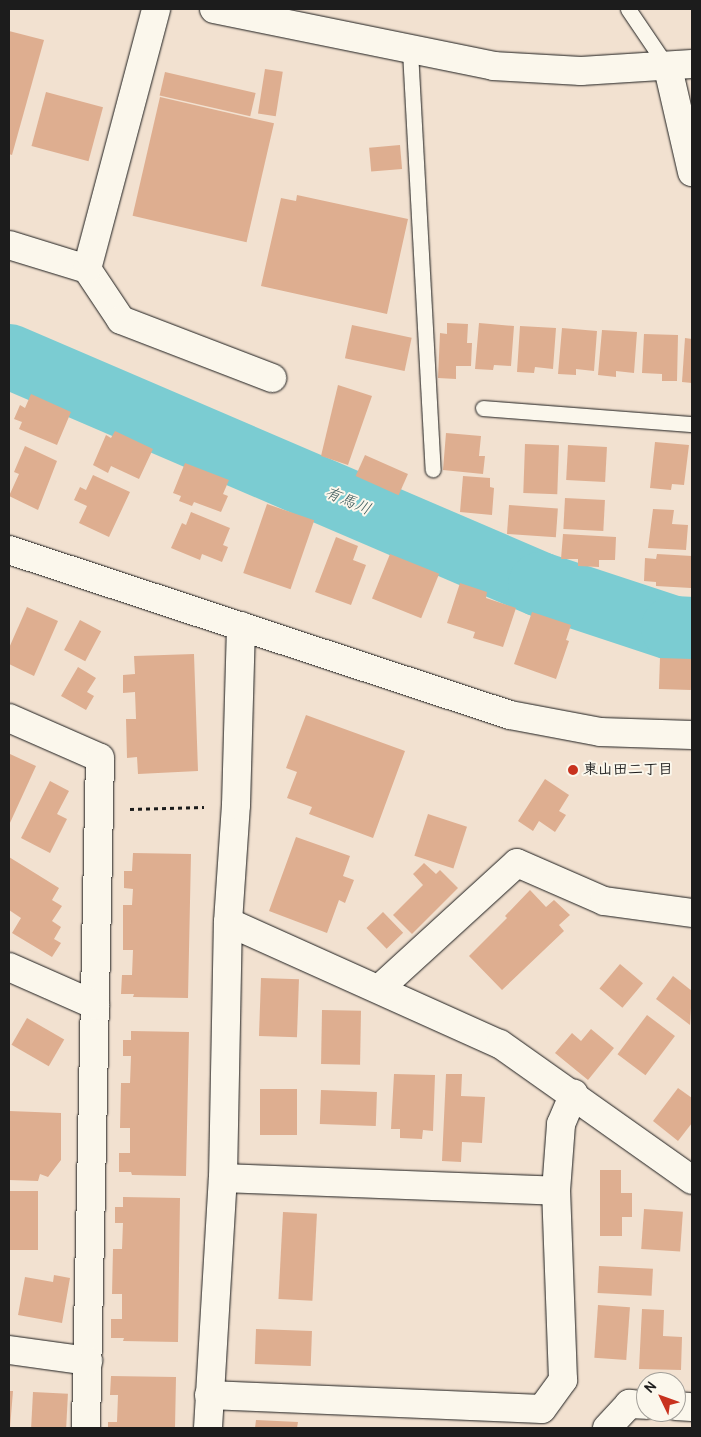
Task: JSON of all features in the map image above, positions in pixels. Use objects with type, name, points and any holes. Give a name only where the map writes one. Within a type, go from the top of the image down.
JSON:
[{"type":"street","points":[[87,269],[156,9]]},
{"type":"street","points":[[214,9],[410,51],[493,66],[581,71],[680,66],[692,172]]},
{"type":"street","points":[[9,245],[87,269],[121,320],[272,378]]},
{"type":"street","points":[[9,550],[510,715],[600,732],[692,735]]},
{"type":"street","points":[[208,1428],[223,1178],[228,922],[236,805],[241,626]]},
{"type":"street","points":[[9,718],[100,758],[86,1428]]},
{"type":"street","points":[[380,988],[517,863],[604,901],[692,913]]},
{"type":"street","points":[[228,922],[380,988],[500,1044],[574,1094],[692,1180]]},
{"type":"street","points":[[9,967],[95,1005]]},
{"type":"street","points":[[209,1395],[542,1409],[563,1380],[556,1191],[561,1124],[574,1094]]},
{"type":"street","points":[[223,1178],[556,1191]]},
{"type":"street","points":[[9,1350],[88,1361]]},
{"type":"street","points":[[607,1428],[629,1404],[636,1404]]},
{"type":"lane","points":[[628,9],[680,66]]},
{"type":"lane","points":[[410,51],[433,469]]},
{"type":"lane","points":[[483,408],[692,424]]},
{"type":"path","points":[[125,809],[206,807]]},
{"type":"building","points":[[9,31],[44,40],[12,155],[9,154]]},
{"type":"building","points":[[265,69],[283,72],[276,116],[258,113]]},
{"type":"building","points":[[165,72],[256,93],[250,116],[160,95]]},
{"type":"building","points":[[46,92],[103,107],[88,161],[32,146]]},
{"type":"building","points":[[160,97],[274,123],[247,242],[133,216]]},
{"type":"building","points":[[400,145],[402,169],[371,172],[369,148]]},
{"type":"building","points":[[297,195],[408,219],[387,314],[261,286],[281,198],[296,201]]},
{"type":"building","points":[[447,323],[468,324],[467,343],[472,343],[471,366],[456,366],[456,379],[438,378],[440,333],[447,334]]},
{"type":"building","points":[[479,323],[514,326],[511,366],[494,365],[493,370],[475,369]]},
{"type":"building","points":[[352,325],[412,338],[405,371],[345,358]]},
{"type":"building","points":[[520,326],[556,328],[553,369],[535,367],[534,373],[517,372]]},
{"type":"building","points":[[562,328],[597,331],[594,371],[576,369],[576,375],[558,374]]},
{"type":"building","points":[[602,330],[637,332],[634,373],[616,371],[616,377],[598,375]]},
{"type":"building","points":[[644,334],[678,335],[677,381],[662,381],[662,374],[642,373]]},
{"type":"building","points":[[685,338],[692,339],[692,383],[682,382]]},
{"type":"building","points":[[338,385],[372,396],[348,465],[321,456]]},
{"type":"building","points":[[31,394],[71,412],[57,445],[19,429],[22,422],[14,419],[20,405],[25,408]]},
{"type":"building","points":[[115,431],[153,449],[139,479],[111,466],[108,473],[93,465],[106,435],[111,438]]},
{"type":"building","points":[[446,433],[481,436],[479,456],[485,456],[483,474],[443,470]]},
{"type":"building","points":[[655,442],[689,445],[684,485],[672,484],[671,490],[650,488]]},
{"type":"building","points":[[525,444],[559,445],[557,494],[523,493]]},
{"type":"building","points":[[568,445],[607,447],[605,482],[566,480]]},
{"type":"building","points":[[25,446],[57,461],[38,510],[9,496],[19,474],[14,472]]},
{"type":"building","points":[[365,455],[408,474],[399,495],[356,476]]},
{"type":"building","points":[[185,463],[229,480],[223,494],[228,496],[221,512],[194,502],[192,506],[179,501],[181,496],[173,493]]},
{"type":"building","points":[[93,475],[130,492],[109,537],[79,523],[87,506],[74,500],[80,487],[86,490]]},
{"type":"building","points":[[463,476],[490,478],[490,487],[494,488],[492,515],[460,512]]},
{"type":"building","points":[[565,498],[605,500],[603,531],[563,529]]},
{"type":"building","points":[[267,504],[314,520],[291,589],[243,573]]},
{"type":"building","points":[[509,505],[558,508],[556,537],[507,534]]},
{"type":"building","points":[[653,509],[674,510],[672,524],[688,525],[686,550],[648,548]]},
{"type":"building","points":[[191,512],[230,528],[223,545],[228,547],[222,562],[202,554],[200,560],[171,548],[182,523],[186,525]]},
{"type":"building","points":[[563,534],[616,537],[615,560],[599,560],[599,567],[578,566],[578,559],[561,559]]},
{"type":"building","points":[[336,537],[358,546],[353,560],[366,565],[351,605],[315,592]]},
{"type":"building","points":[[390,554],[439,574],[421,618],[372,599]]},
{"type":"building","points":[[657,554],[692,556],[691,588],[656,586],[656,582],[644,581],[645,558],[656,559]]},
{"type":"building","points":[[460,583],[487,592],[486,598],[516,608],[503,647],[473,638],[475,632],[447,623]]},
{"type":"building","points":[[27,607],[58,621],[34,676],[9,664],[9,648]]},
{"type":"building","points":[[532,612],[571,625],[566,640],[569,641],[556,679],[514,664]]},
{"type":"building","points":[[80,620],[101,631],[85,661],[64,650]]},
{"type":"building","points":[[194,654],[198,771],[138,774],[137,757],[127,758],[126,719],[136,719],[135,692],[123,693],[123,675],[135,674],[134,656]]},
{"type":"building","points":[[660,658],[692,659],[691,690],[659,689]]},
{"type":"building","points":[[78,667],[96,678],[87,692],[94,696],[86,710],[61,696]]},
{"type":"building","points":[[306,715],[405,751],[373,838],[309,814],[312,807],[287,798],[297,772],[286,768]]},
{"type":"building","points":[[10,754],[36,766],[9,825],[9,757]]},
{"type":"building","points":[[545,779],[569,795],[559,811],[566,815],[555,832],[539,821],[533,831],[518,821]]},
{"type":"building","points":[[50,781],[69,791],[57,814],[67,819],[50,853],[21,838]]},
{"type":"building","points":[[428,814],[467,827],[453,869],[414,856]]},
{"type":"building","points":[[296,837],[350,856],[343,876],[354,880],[345,903],[339,900],[327,933],[269,911]]},
{"type":"building","points":[[133,853],[191,854],[188,998],[133,997],[134,994],[121,994],[122,975],[132,975],[133,950],[123,950],[123,905],[132,905],[133,889],[124,888],[124,871],[132,871]]},
{"type":"building","points":[[9,857],[59,888],[52,900],[62,906],[52,921],[61,927],[54,939],[61,943],[52,957],[12,933],[21,918],[9,910]]},
{"type":"building","points":[[424,863],[436,874],[440,870],[458,888],[412,934],[393,915],[423,885],[413,874]]},
{"type":"building","points":[[530,890],[546,907],[554,900],[570,915],[559,925],[564,931],[502,990],[469,956],[507,918],[505,916]]},
{"type":"building","points":[[383,912],[403,933],[387,949],[366,928]]},
{"type":"building","points":[[620,964],[643,983],[622,1008],[599,989]]},
{"type":"building","points":[[673,976],[692,991],[690,1025],[656,999]]},
{"type":"building","points":[[261,978],[299,979],[297,1037],[259,1036]]},
{"type":"building","points":[[322,1010],[361,1011],[360,1065],[321,1064]]},
{"type":"building","points":[[647,1015],[675,1036],[645,1075],[618,1054]]},
{"type":"building","points":[[27,1018],[64,1040],[49,1066],[12,1045]]},
{"type":"building","points":[[591,1029],[614,1048],[588,1080],[555,1053],[572,1033],[581,1041]]},
{"type":"building","points":[[131,1031],[189,1032],[186,1176],[132,1175],[131,1172],[119,1172],[119,1153],[130,1153],[130,1128],[120,1128],[121,1083],[130,1083],[131,1056],[123,1056],[123,1040],[131,1040]]},
{"type":"building","points":[[394,1074],[435,1075],[433,1131],[423,1130],[422,1139],[400,1138],[400,1129],[391,1129]]},
{"type":"building","points":[[446,1074],[462,1074],[461,1096],[485,1097],[482,1143],[462,1142],[461,1162],[442,1161]]},
{"type":"building","points":[[678,1088],[692,1098],[692,1123],[678,1141],[653,1121]]},
{"type":"building","points":[[260,1089],[297,1089],[297,1135],[260,1135]]},
{"type":"building","points":[[321,1090],[377,1092],[376,1126],[320,1124]]},
{"type":"building","points":[[9,1111],[61,1113],[61,1160],[48,1177],[40,1174],[38,1181],[9,1180]]},
{"type":"building","points":[[600,1170],[621,1170],[621,1193],[632,1193],[632,1217],[622,1217],[622,1236],[600,1236]]},
{"type":"building","points":[[9,1191],[38,1191],[38,1250],[9,1250]]},
{"type":"building","points":[[123,1197],[180,1198],[178,1342],[123,1341],[124,1338],[111,1338],[111,1319],[122,1319],[122,1294],[112,1294],[113,1249],[122,1249],[123,1223],[115,1223],[115,1207],[123,1207]]},
{"type":"building","points":[[644,1209],[683,1212],[680,1252],[641,1249]]},
{"type":"building","points":[[283,1212],[317,1214],[312,1301],[278,1299]]},
{"type":"building","points":[[599,1266],[653,1269],[652,1296],[598,1293]]},
{"type":"building","points":[[54,1275],[70,1278],[62,1323],[18,1315],[25,1277],[53,1282]]},
{"type":"building","points":[[598,1305],[630,1307],[626,1360],[594,1358]]},
{"type":"building","points":[[642,1309],[664,1310],[663,1336],[682,1337],[681,1370],[639,1369]]},
{"type":"building","points":[[256,1329],[312,1331],[311,1366],[255,1364]]},
{"type":"building","points":[[111,1376],[176,1377],[175,1428],[108,1428],[108,1422],[117,1422],[118,1395],[110,1395]]},
{"type":"building","points":[[9,1391],[13,1391],[10,1428],[9,1428]]},
{"type":"building","points":[[33,1392],[68,1394],[66,1428],[31,1428]]},
{"type":"building","points":[[256,1420],[298,1422],[297,1428],[255,1428]]},
{"type":"waterway","name":"有馬川","points":[[9,356],[540,584],[673,628],[692,629]]},
{"type":"place","name":"東山田二丁目","points":[[573,770]]}]
